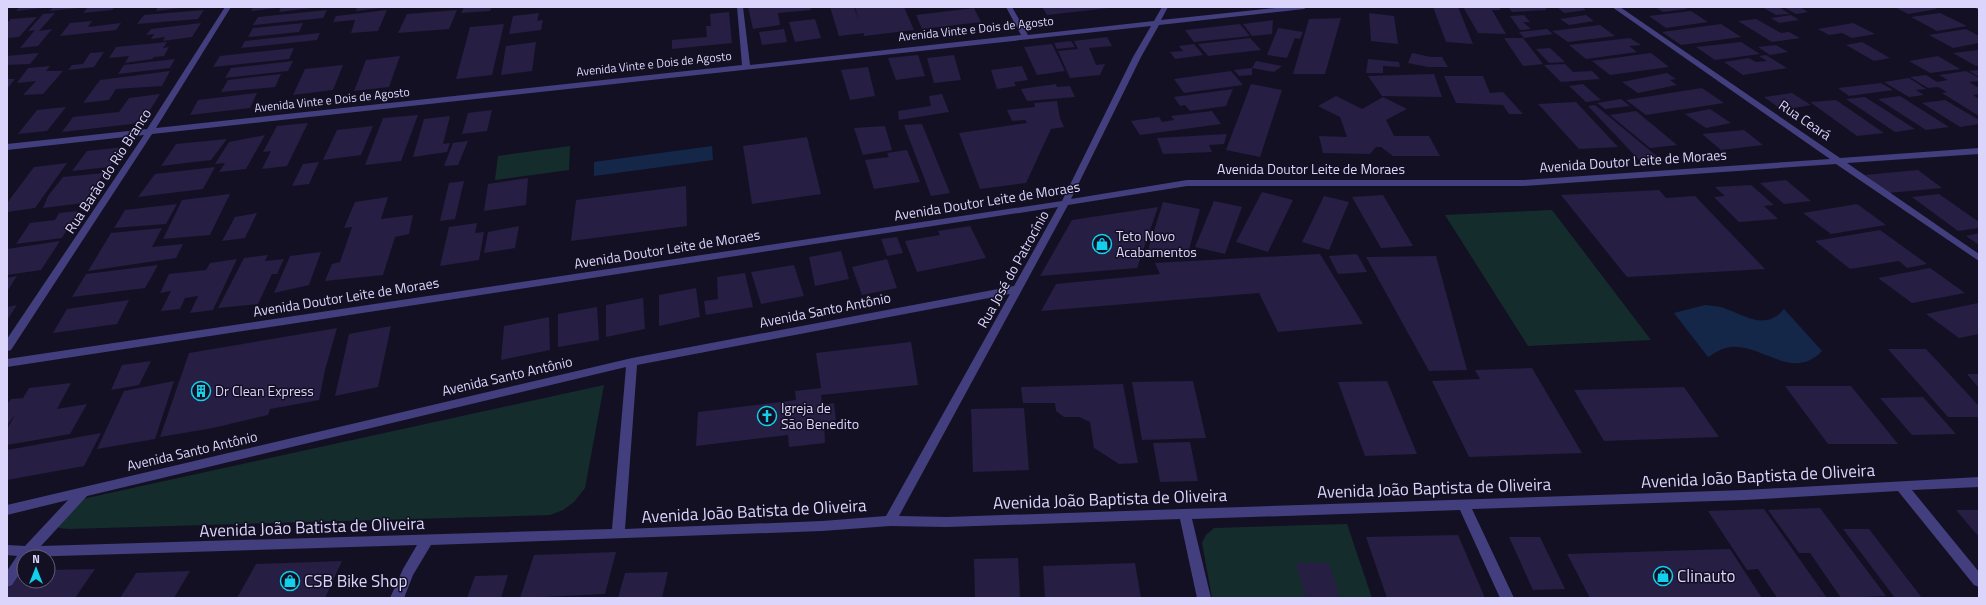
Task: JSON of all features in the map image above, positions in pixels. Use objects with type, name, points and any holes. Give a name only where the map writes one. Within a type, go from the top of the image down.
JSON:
[{"type":"street","name":"Rua Barão do Rio Branco","points":[[7,347],[149,132],[228,7]]},
{"type":"street","points":[[740,7],[746,66]]},
{"type":"street","points":[[1009,7],[1025,36]]},
{"type":"street","name":"Rua José do Patrocínio","points":[[890,521],[1066,203],[1137,57],[1165,7]]},
{"type":"street","name":"Avenida Vinte e Dois de Agosto","points":[[7,147],[746,66],[1304,7]]},
{"type":"street","name":"Rua Ceará","points":[[1615,7],[1979,258]]},
{"type":"street","name":"Avenida Doutor Leite de Moraes","points":[[7,363],[1066,203],[1187,183],[1523,183],[1979,151]]},
{"type":"street","name":"Avenida Santo Antônio","points":[[7,510],[632,362],[1018,289]]},
{"type":"street","name":"Avenida João Batista de Oliveira","points":[[618,534],[632,362]]},
{"type":"street","name":"Avenida João Baptista de Oliveira","points":[[890,521],[947,522],[1464,505],[1763,494],[1979,482]]},
{"type":"street","points":[[1902,487],[1979,581]]},
{"type":"street","points":[[31,549],[83,492]]},
{"type":"street","points":[[1464,505],[1507,598]]},
{"type":"street","points":[[1185,513],[1204,598]]},
{"type":"street","name":"Avenida João Batista de Oliveira","points":[[56,555],[822,526],[890,521]]},
{"type":"street","points":[[398,598],[408,573],[427,540]]},
{"type":"street","points":[[7,581],[16,568]]},
{"type":"green space","points":[[570,146],[569,170],[495,180],[498,156]]},
{"type":"green space","points":[[1552,210],[1651,340],[1528,346],[1445,215]]},
{"type":"green space","points":[[604,385],[585,488],[574,502],[563,510],[550,515],[68,529],[59,528],[58,525],[83,499]]},
{"type":"green space","points":[[1347,524],[1372,598],[1212,598],[1202,543],[1206,535],[1214,528]]},
{"type":"water","points":[[712,146],[713,160],[594,176],[594,162]]},
{"type":"water","points":[[1705,305],[1722,307],[1756,320],[1770,319],[1777,316],[1784,309],[1822,351],[1811,360],[1800,363],[1789,363],[1755,351],[1731,347],[1725,348],[1708,357],[1674,313]]},
{"type":"building","points":[[20,7],[43,7],[43,8],[16,11]]},
{"type":"building","points":[[53,7],[79,7],[79,8],[50,11]]},
{"type":"building","points":[[88,7],[115,7],[112,10],[83,13]]},
{"type":"building","points":[[158,7],[180,7],[180,8],[156,11]]},
{"type":"building","points":[[253,7],[276,7],[276,8],[251,11]]},
{"type":"building","points":[[281,7],[312,7],[312,8],[279,12]]},
{"type":"building","points":[[357,7],[381,7],[381,8],[356,11]]},
{"type":"building","points":[[464,7],[492,7],[490,11],[461,13]]},
{"type":"building","points":[[748,7],[810,7],[811,10],[778,13],[780,25],[753,29]]},
{"type":"building","points":[[830,7],[854,7],[859,21],[855,7],[904,7],[914,30],[864,36],[864,33],[839,36]]},
{"type":"building","points":[[1042,7],[1108,7],[1109,8],[1047,15]]},
{"type":"building","points":[[1433,7],[1458,7],[1473,44],[1446,42]]},
{"type":"building","points":[[1463,7],[1499,7],[1501,10],[1492,10],[1506,34],[1478,33]]},
{"type":"building","points":[[1508,7],[1545,7],[1547,10],[1512,12]]},
{"type":"building","points":[[1557,7],[1582,7],[1586,10],[1564,13]]},
{"type":"building","points":[[1655,7],[1684,7],[1687,9],[1663,12]]},
{"type":"building","points":[[1762,7],[1779,7],[1790,14],[1776,15]]},
{"type":"building","points":[[1784,7],[1800,7],[1808,12],[1796,14]]},
{"type":"building","points":[[1895,7],[1933,7],[1937,9],[1908,14]]},
{"type":"building","points":[[974,8],[981,22],[922,29],[916,15]]},
{"type":"building","points":[[204,10],[198,19],[137,24],[144,15]]},
{"type":"building","points":[[327,10],[323,18],[253,25],[258,17]]},
{"type":"building","points":[[387,10],[378,31],[351,33],[355,20],[333,22],[336,16]]},
{"type":"building","points":[[457,10],[449,29],[398,33],[407,14]]},
{"type":"building","points":[[1691,11],[1708,22],[1666,28],[1649,16]]},
{"type":"building","points":[[729,12],[732,43],[672,49],[672,40],[707,37],[706,26],[711,26],[710,14]]},
{"type":"building","points":[[55,13],[39,31],[52,29],[38,46],[20,48],[35,30],[28,31],[43,14]]},
{"type":"building","points":[[539,13],[537,21],[543,20],[541,30],[509,34],[513,16]]},
{"type":"building","points":[[1369,13],[1394,16],[1398,44],[1371,41]]},
{"type":"building","points":[[1940,13],[1967,26],[1937,31],[1911,17]]},
{"type":"building","points":[[1524,15],[1530,22],[1523,22],[1531,29],[1520,30],[1510,16]]},
{"type":"building","points":[[1586,15],[1594,21],[1569,25],[1560,19]]},
{"type":"building","points":[[1791,15],[1799,20],[1779,23],[1771,18]]},
{"type":"building","points":[[37,17],[19,37],[7,38],[7,23],[11,19]]},
{"type":"building","points":[[1341,18],[1325,74],[1293,74],[1309,19]]},
{"type":"building","points":[[815,19],[821,38],[795,42],[789,22]]},
{"type":"building","points":[[1756,19],[1781,33],[1789,32],[1800,38],[1772,42],[1738,21]]},
{"type":"building","points":[[1273,20],[1272,34],[1252,36],[1243,24]]},
{"type":"building","points":[[92,21],[88,27],[121,23],[116,30],[60,36],[70,23]]},
{"type":"building","points":[[201,23],[192,37],[163,41],[165,37],[151,39],[154,34],[146,35],[151,29]]},
{"type":"building","points":[[303,23],[299,32],[248,37],[253,28]]},
{"type":"building","points":[[1853,23],[1875,34],[1852,38],[1842,33],[1829,35],[1818,29]]},
{"type":"building","points":[[504,24],[492,75],[456,79],[470,27]]},
{"type":"building","points":[[1240,24],[1250,36],[1194,42],[1185,30]]},
{"type":"building","points":[[1721,24],[1741,37],[1681,45],[1662,32]]},
{"type":"building","points":[[1600,25],[1615,36],[1568,42],[1552,31]]},
{"type":"building","points":[[1278,28],[1303,32],[1300,39],[1295,38],[1287,58],[1267,55]]},
{"type":"building","points":[[784,29],[787,42],[762,45],[759,32]]},
{"type":"building","points":[[1547,29],[1553,34],[1524,38],[1519,32]]},
{"type":"building","points":[[1966,29],[1979,36],[1979,43],[1953,48],[1929,35]]},
{"type":"building","points":[[320,33],[317,40],[241,48],[245,41]]},
{"type":"building","points":[[1107,37],[1112,46],[1089,48],[1096,65],[1105,64],[1100,75],[1070,78],[1058,51],[1078,49],[1074,41]]},
{"type":"building","points":[[1250,38],[1261,50],[1208,56],[1198,44]]},
{"type":"building","points":[[1504,38],[1523,38],[1543,64],[1523,66]]},
{"type":"building","points":[[1630,38],[1641,45],[1629,46],[1637,52],[1586,59],[1569,45]]},
{"type":"building","points":[[1071,41],[1075,47],[1057,49],[1054,43]]},
{"type":"building","points":[[167,42],[163,48],[169,47],[164,56],[125,63],[129,56],[109,58],[116,47]]},
{"type":"building","points":[[536,42],[532,71],[501,75],[506,46]]},
{"type":"building","points":[[1741,42],[1760,54],[1715,60],[1696,47]]},
{"type":"building","points":[[1862,42],[1890,58],[1874,61],[1846,45]]},
{"type":"building","points":[[1052,44],[1065,71],[1037,75],[1024,47]]},
{"type":"building","points":[[1194,44],[1203,55],[1175,59],[1170,52],[1183,51],[1179,46]]},
{"type":"building","points":[[1776,45],[1788,52],[1770,55],[1758,47]]},
{"type":"building","points":[[294,48],[289,59],[213,67],[220,56]]},
{"type":"building","points":[[1550,48],[1565,62],[1549,63],[1536,49]]},
{"type":"building","points":[[1979,50],[1979,65],[1976,66],[1953,53]]},
{"type":"building","points":[[104,52],[94,67],[68,70],[72,65],[83,64],[90,53]]},
{"type":"building","points":[[39,53],[30,64],[7,65],[7,56]]},
{"type":"building","points":[[1412,53],[1431,57],[1442,57],[1448,67],[1428,67],[1408,63]]},
{"type":"building","points":[[1651,53],[1669,67],[1610,75],[1592,61]]},
{"type":"building","points":[[918,55],[925,76],[896,80],[888,58]]},
{"type":"building","points":[[954,55],[961,80],[934,83],[927,58]]},
{"type":"building","points":[[1766,55],[1787,68],[1743,75],[1724,62],[1749,58],[1756,62],[1767,61],[1759,56]]},
{"type":"building","points":[[400,56],[389,87],[354,91],[366,60]]},
{"type":"building","points":[[1938,56],[1960,69],[1930,73],[1909,61]]},
{"type":"building","points":[[175,59],[170,68],[118,74],[124,65]]},
{"type":"building","points":[[1368,59],[1399,62],[1400,67],[1383,66],[1383,73],[1366,73]]},
{"type":"building","points":[[293,61],[288,71],[225,78],[231,68]]},
{"type":"building","points":[[1256,61],[1282,66],[1274,72],[1252,68]]},
{"type":"building","points":[[1565,64],[1573,72],[1592,71],[1600,79],[1561,82],[1544,65]]},
{"type":"building","points":[[343,65],[333,90],[293,95],[305,69]]},
{"type":"building","points":[[50,66],[46,71],[63,71],[43,94],[23,95],[36,81],[17,83],[28,68]]},
{"type":"building","points":[[1022,66],[1028,80],[1014,82],[1016,86],[997,89],[991,70]]},
{"type":"building","points":[[868,67],[875,96],[850,100],[841,70]]},
{"type":"building","points":[[1252,68],[1252,75],[1239,76],[1234,70]]},
{"type":"building","points":[[1979,70],[1979,77],[1969,71]]},
{"type":"building","points":[[170,71],[162,86],[116,89],[109,100],[83,103],[100,80]]},
{"type":"building","points":[[1231,71],[1243,85],[1184,93],[1174,79]]},
{"type":"building","points":[[1966,71],[1979,78],[1979,81],[1969,82],[1979,88],[1979,94],[1973,95],[1979,99],[1979,116],[1942,93],[1947,92],[1938,87],[1928,88],[1910,77],[1926,75],[1937,82],[1948,80],[1939,75]]},
{"type":"building","points":[[1667,73],[1676,79],[1670,80],[1677,85],[1638,93],[1622,82]]},
{"type":"building","points":[[281,74],[275,87],[221,92],[228,80]]},
{"type":"building","points":[[1434,74],[1442,97],[1382,96],[1368,76]]},
{"type":"building","points":[[1444,76],[1483,76],[1490,93],[1503,92],[1523,114],[1509,114],[1503,105],[1456,103]]},
{"type":"building","points":[[1909,78],[1926,89],[1916,90],[1924,95],[1909,97],[1884,82]]},
{"type":"building","points":[[7,79],[15,79],[7,89]]},
{"type":"building","points":[[1881,83],[1893,90],[1849,96],[1838,88]]},
{"type":"building","points":[[1056,84],[1057,87],[1070,86],[1075,97],[1027,101],[1021,89]]},
{"type":"building","points":[[1251,84],[1282,90],[1260,157],[1226,150]]},
{"type":"building","points":[[1583,84],[1601,100],[1586,102],[1569,86]]},
{"type":"building","points":[[1702,88],[1724,103],[1646,115],[1626,100]]},
{"type":"building","points":[[1233,89],[1226,106],[1190,111],[1185,105],[1180,106],[1174,97]]},
{"type":"building","points":[[257,93],[250,108],[190,115],[198,100]]},
{"type":"building","points":[[1792,93],[1811,105],[1782,110],[1764,97]]},
{"type":"building","points":[[160,94],[145,118],[132,124],[62,132],[73,117],[119,112],[129,98]]},
{"type":"building","points":[[942,94],[949,112],[899,120],[898,111],[931,106],[929,96]]},
{"type":"building","points":[[1336,96],[1362,109],[1383,97],[1407,109],[1386,120],[1394,136],[1429,136],[1440,156],[1393,156],[1381,147],[1376,147],[1370,154],[1323,153],[1319,136],[1347,137],[1340,117],[1318,106]]},
{"type":"building","points":[[1900,96],[1949,127],[1926,130],[1878,99]]},
{"type":"building","points":[[1865,97],[1915,129],[1895,132],[1846,99]]},
{"type":"building","points":[[1621,99],[1630,106],[1605,109],[1597,103]]},
{"type":"building","points":[[1836,100],[1884,133],[1857,136],[1810,102]]},
{"type":"building","points":[[1945,100],[1979,120],[1979,124],[1960,127],[1922,103]]},
{"type":"building","points":[[1057,101],[1060,118],[1064,127],[1051,129],[1026,183],[980,189],[959,133],[1027,123],[1025,120],[1012,121],[1007,110],[1035,107],[1034,103]]},
{"type":"building","points":[[1576,102],[1618,147],[1579,149],[1538,104]]},
{"type":"building","points":[[1595,105],[1659,158],[1640,161],[1588,106]]},
{"type":"building","points":[[66,107],[47,131],[18,134],[37,110]]},
{"type":"building","points":[[1710,109],[1731,123],[1706,128],[1685,114]]},
{"type":"building","points":[[492,110],[487,131],[462,134],[468,113]]},
{"type":"building","points":[[1212,111],[1221,124],[1140,135],[1131,121],[1159,117],[1162,122],[1174,120],[1171,116]]},
{"type":"building","points":[[1636,111],[1677,145],[1650,148],[1610,115]]},
{"type":"building","points":[[418,115],[401,161],[365,165],[383,118]]},
{"type":"building","points":[[450,116],[443,144],[450,143],[447,152],[413,157],[424,119]]},
{"type":"building","points":[[308,123],[287,166],[262,169],[271,151],[263,152],[277,126]]},
{"type":"building","points":[[922,124],[950,193],[931,196],[904,125]]},
{"type":"building","points":[[373,126],[361,155],[323,160],[337,130]]},
{"type":"building","points":[[885,126],[892,150],[863,155],[854,128]]},
{"type":"building","points":[[1744,130],[1763,145],[1721,150],[1702,134]]},
{"type":"building","points":[[1227,134],[1224,144],[1209,145],[1212,152],[1163,154],[1157,138]]},
{"type":"building","points":[[265,135],[246,169],[219,172],[225,163],[215,164],[229,142]]},
{"type":"building","points":[[807,137],[821,194],[752,204],[743,146]]},
{"type":"building","points":[[227,139],[211,160],[161,166],[176,144]]},
{"type":"building","points":[[468,141],[458,165],[444,166],[453,143]]},
{"type":"building","points":[[124,147],[109,167],[72,171],[87,151]]},
{"type":"building","points":[[907,150],[920,182],[874,189],[865,160],[889,157],[887,153]]},
{"type":"building","points":[[319,162],[309,184],[292,186],[303,164]]},
{"type":"building","points":[[67,163],[35,208],[7,212],[7,203],[34,167]]},
{"type":"building","points":[[215,167],[203,189],[138,197],[155,174]]},
{"type":"building","points":[[1918,170],[1942,188],[1888,193],[1865,175]]},
{"type":"building","points":[[104,173],[83,203],[43,208],[48,196],[63,177]]},
{"type":"building","points":[[528,178],[526,205],[484,211],[488,184]]},
{"type":"building","points":[[1786,180],[1811,201],[1784,204],[1760,183]]},
{"type":"building","points":[[464,181],[455,219],[440,221],[449,183]]},
{"type":"building","points":[[1751,185],[1774,205],[1764,206],[1778,219],[1739,222],[1714,197],[1725,196],[1715,187]]},
{"type":"building","points":[[686,186],[687,226],[571,241],[576,200]]},
{"type":"building","points":[[1659,190],[1666,198],[1695,196],[1765,269],[1627,277],[1561,195]]},
{"type":"building","points":[[1262,192],[1293,200],[1268,252],[1236,242]]},
{"type":"building","points":[[230,194],[210,235],[163,239],[182,200]]},
{"type":"building","points":[[1939,194],[1979,222],[1979,228],[1958,231],[1912,197]]},
{"type":"building","points":[[1383,195],[1413,246],[1381,248],[1352,197]]},
{"type":"building","points":[[1324,196],[1349,202],[1329,250],[1302,242]]},
{"type":"building","points":[[388,197],[381,219],[413,215],[409,234],[395,237],[383,275],[325,281],[332,264],[340,262],[352,227],[344,228],[355,202]]},
{"type":"building","points":[[1214,201],[1242,207],[1225,254],[1195,247]]},
{"type":"building","points":[[1163,202],[1200,209],[1187,257],[1148,250]]},
{"type":"building","points":[[177,204],[166,224],[114,228],[125,210]]},
{"type":"building","points":[[1857,204],[1886,225],[1831,234],[1803,213]]},
{"type":"building","name":"Teto Novo Acabamentos","points":[[1158,207],[1137,268],[1040,276],[1072,220]]},
{"type":"building","points":[[78,211],[62,238],[16,244],[30,223],[55,220],[59,213]]},
{"type":"building","points":[[257,213],[245,238],[222,241],[235,217]]},
{"type":"building","points":[[477,223],[475,233],[484,232],[479,260],[440,266],[449,227]]},
{"type":"building","points":[[519,226],[515,248],[484,253],[488,232]]},
{"type":"building","points":[[970,226],[986,258],[917,272],[905,241],[940,235],[938,231]]},
{"type":"building","points":[[162,228],[152,247],[183,244],[176,258],[88,271],[111,233]]},
{"type":"building","points":[[1880,230],[1927,264],[1907,268],[1899,261],[1850,269],[1815,241]]},
{"type":"building","points":[[1979,233],[1979,245],[1966,236]]},
{"type":"building","points":[[897,237],[903,253],[887,256],[881,239]]},
{"type":"building","points":[[60,241],[41,270],[7,275],[7,249]]},
{"type":"building","points":[[841,251],[849,279],[815,286],[809,257]]},
{"type":"building","points":[[321,252],[309,285],[274,293],[290,256]]},
{"type":"building","points":[[1320,254],[1363,324],[1278,332],[1259,293],[1041,311],[1056,284],[1160,274],[1155,263]]},
{"type":"building","points":[[1357,254],[1367,272],[1338,274],[1329,256]]},
{"type":"building","points":[[268,255],[265,261],[284,259],[277,274],[272,274],[258,304],[218,308],[244,258]]},
{"type":"building","points":[[1436,256],[1467,370],[1429,371],[1366,257]]},
{"type":"building","points":[[237,259],[213,310],[190,313],[198,296],[185,298],[180,309],[161,311],[171,291],[160,293],[169,274],[206,270],[210,263]]},
{"type":"building","points":[[887,259],[897,288],[862,295],[852,267]]},
{"type":"building","points":[[158,265],[145,288],[72,297],[86,274]]},
{"type":"building","points":[[794,265],[804,296],[761,304],[751,272]]},
{"type":"building","points":[[1930,268],[1965,293],[1912,303],[1878,278]]},
{"type":"building","points":[[745,273],[753,307],[706,315],[704,301],[718,299],[717,277]]},
{"type":"building","points":[[17,276],[8,290],[7,290],[7,278]]},
{"type":"building","points":[[696,288],[700,317],[659,326],[659,295]]},
{"type":"building","points":[[643,298],[645,329],[606,337],[606,305]]},
{"type":"building","points":[[129,300],[117,324],[53,333],[67,309]]},
{"type":"building","points":[[1978,303],[1979,334],[1959,338],[1926,314]]},
{"type":"building","points":[[17,305],[7,320],[7,307]]},
{"type":"building","points":[[597,307],[599,340],[558,347],[558,314]]},
{"type":"building","points":[[549,317],[550,350],[501,360],[504,326]]},
{"type":"building","points":[[391,326],[378,387],[335,396],[349,334]]},
{"type":"building","points":[[337,328],[325,370],[319,400],[270,409],[268,415],[213,428],[160,437],[189,353]]},
{"type":"building","points":[[911,342],[918,385],[821,395],[822,405],[834,403],[836,420],[824,422],[825,443],[789,447],[788,435],[696,446],[698,412],[796,400],[795,391],[821,388],[816,353]]},
{"type":"building","points":[[1888,349],[1926,349],[1979,406],[1979,417],[1948,417]]},
{"type":"building","points":[[151,361],[139,385],[111,390],[122,365]]},
{"type":"building","points":[[1532,368],[1582,453],[1469,457],[1432,381],[1480,379],[1475,370]]},
{"type":"building","points":[[1967,374],[1979,374],[1979,388]]},
{"type":"building","points":[[174,381],[155,439],[97,449],[124,391]]},
{"type":"building","points":[[1193,381],[1206,438],[1142,440],[1132,382]]},
{"type":"building","points":[[1387,381],[1417,454],[1365,456],[1338,382]]},
{"type":"building","points":[[71,383],[57,409],[87,404],[70,434],[7,445],[7,429],[15,415],[7,425],[7,404],[11,399],[23,398],[29,388]]},
{"type":"building","points":[[1123,384],[1138,463],[1119,464],[1094,448],[1090,422],[1079,417],[1064,417],[1056,411],[1055,403],[1023,403],[1021,387]]},
{"type":"building","points":[[1785,386],[1851,386],[1898,444],[1828,444]]},
{"type":"building","points":[[1684,387],[1719,437],[1604,441],[1574,390]]},
{"type":"building","points":[[1923,397],[1956,434],[1912,435],[1880,398]]},
{"type":"building","points":[[1024,408],[1029,470],[973,472],[971,409]]},
{"type":"building","points":[[101,433],[84,466],[7,480],[7,450]]},
{"type":"building","points":[[1190,442],[1198,481],[1160,482],[1153,443]]},
{"type":"building","points":[[1820,508],[1886,596],[1841,598],[1810,553],[1799,553],[1768,510]]},
{"type":"building","points":[[1764,509],[1827,598],[1777,598],[1758,569],[1747,570],[1708,511]]},
{"type":"building","points":[[1956,510],[1979,510],[1979,537]]},
{"type":"building","points":[[1843,529],[1869,529],[1922,598],[1895,598]]},
{"type":"building","points":[[1458,535],[1485,598],[1387,598],[1366,537]]},
{"type":"building","points":[[1509,537],[1540,537],[1565,589],[1533,590]]},
{"type":"building","name":"Clinauto","points":[[1730,549],[1762,598],[1590,598],[1567,554]]},
{"type":"building","points":[[616,552],[605,594],[520,598],[534,555]]},
{"type":"building","points":[[1018,558],[1020,598],[975,598],[974,559]]},
{"type":"building","name":"CSB Bike Shop","points":[[342,561],[325,598],[237,598],[256,564]]},
{"type":"building","points":[[1135,563],[1141,598],[1045,598],[1043,566]]},
{"type":"building","points":[[1296,563],[1329,563],[1340,598],[1306,598]]},
{"type":"building","points":[[95,569],[75,598],[7,598],[7,589],[16,577],[16,589],[56,589],[56,570]]},
{"type":"building","points":[[190,571],[174,598],[120,598],[136,573]]},
{"type":"building","points":[[668,572],[662,598],[618,598],[625,573]]},
{"type":"building","points":[[508,575],[501,598],[467,598],[475,576]]},
{"type":"place","name":"Teto Novo Acabamentos","points":[[1102,244]]},
{"type":"place","name":"Dr Clean Express","points":[[201,391]]},
{"type":"place","name":"Igreja de São Benedito","points":[[767,416]]},
{"type":"place","name":"Clinauto","points":[[1663,576]]},
{"type":"place","name":"CSB Bike Shop","points":[[290,581]]}]
